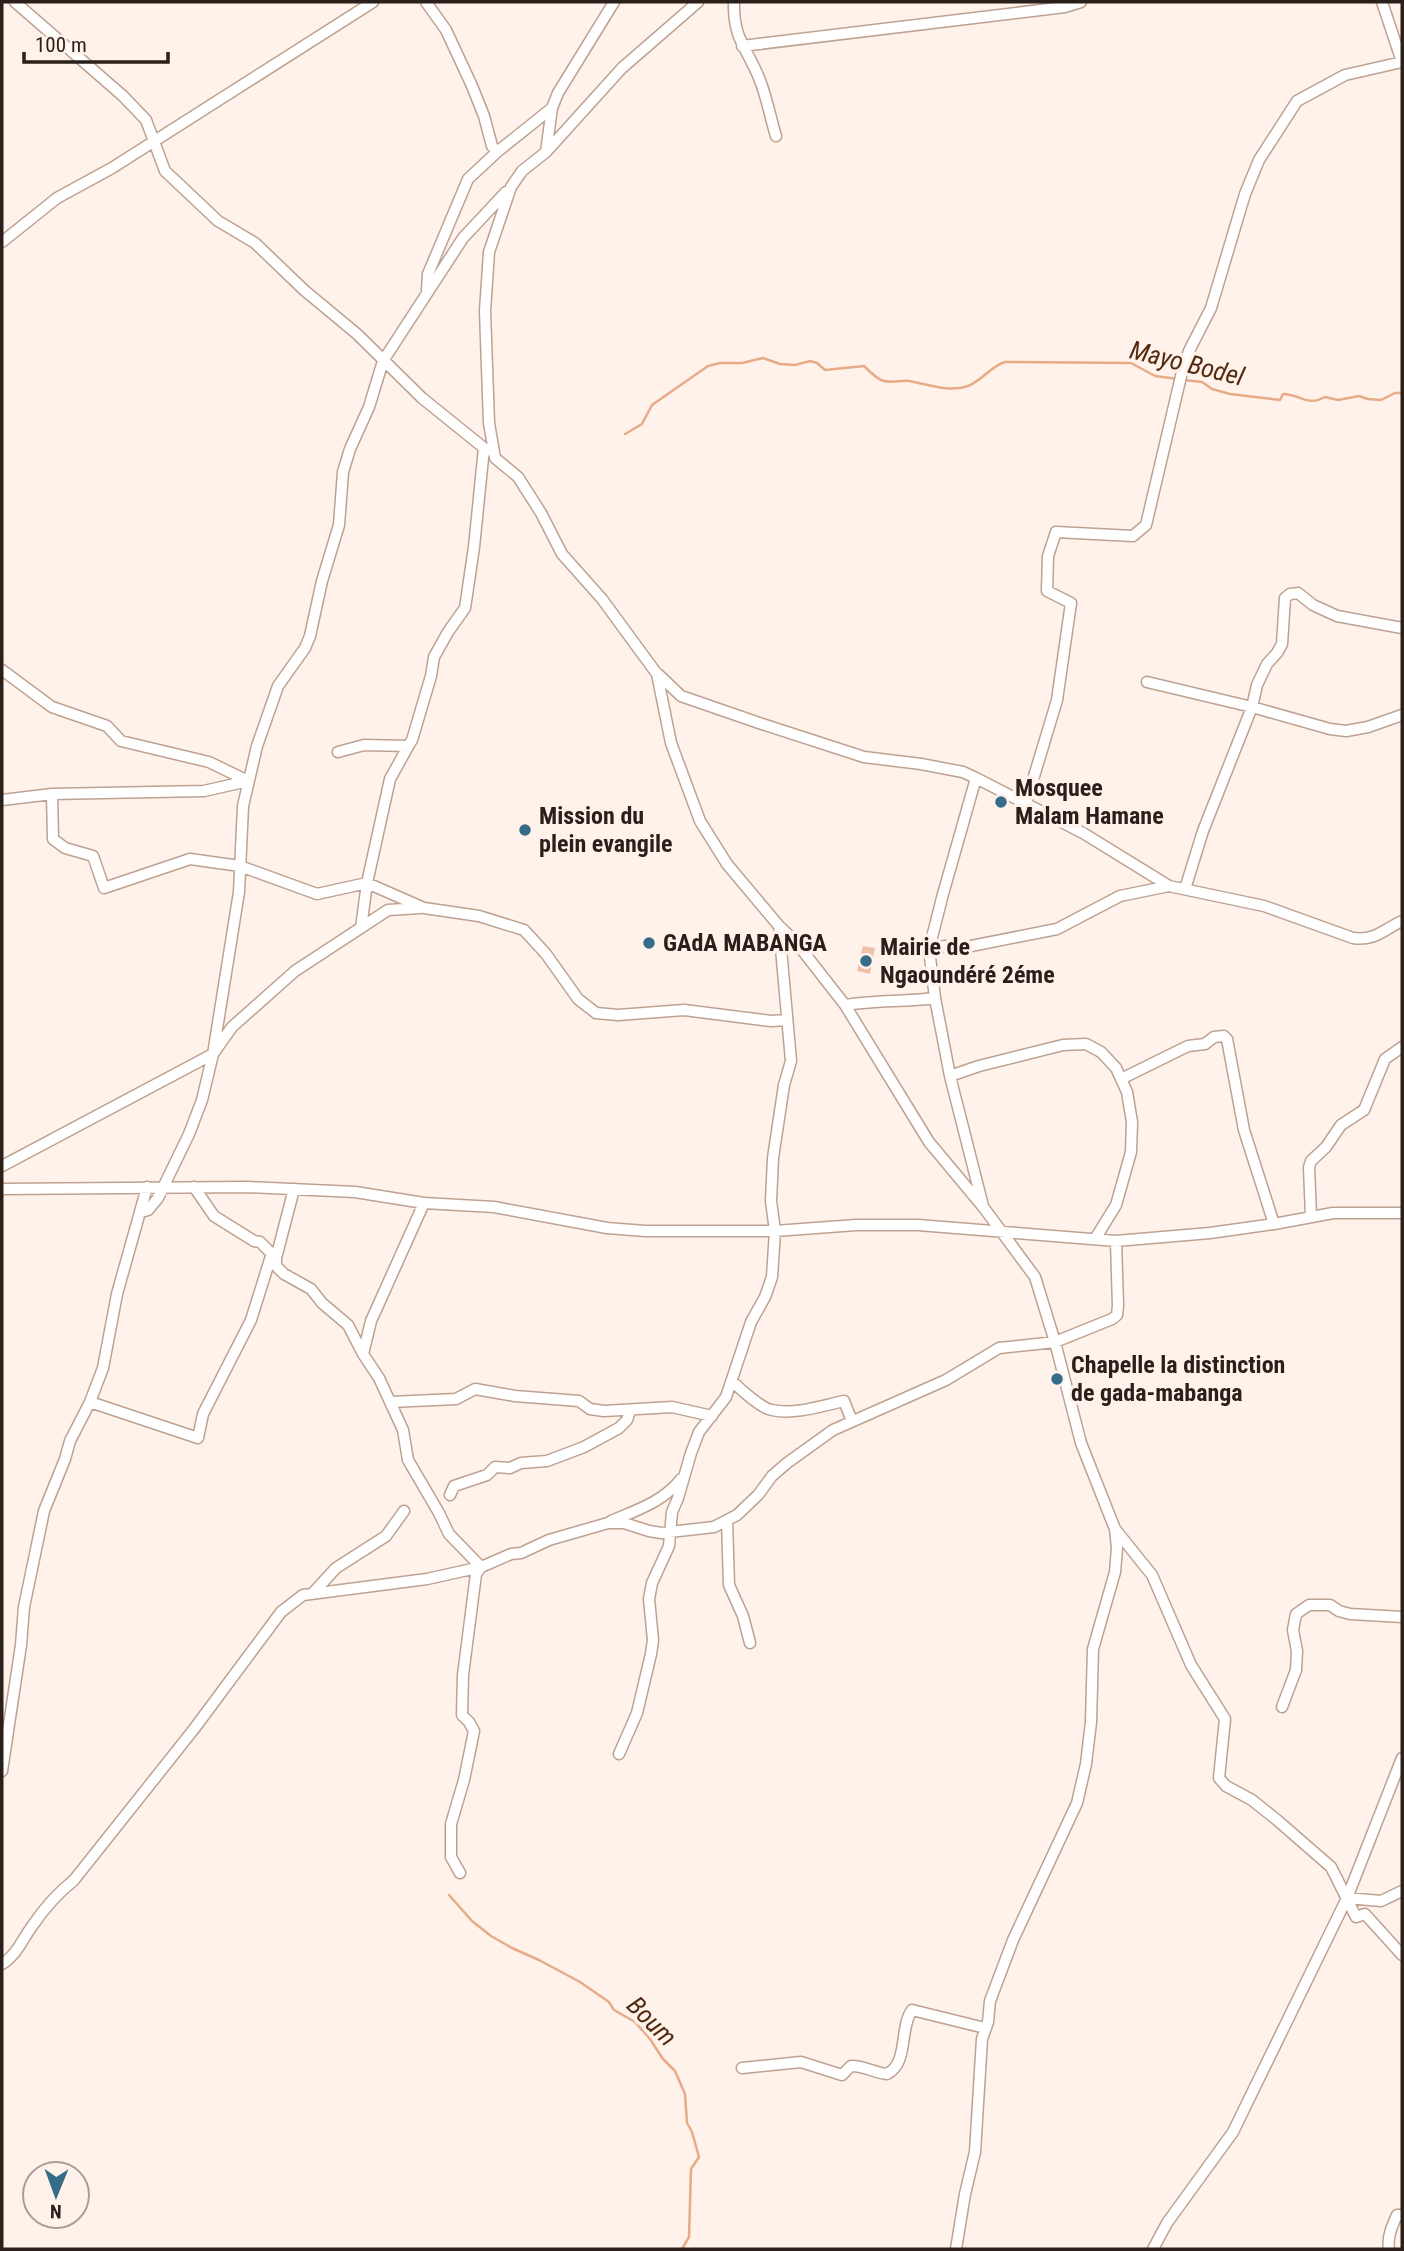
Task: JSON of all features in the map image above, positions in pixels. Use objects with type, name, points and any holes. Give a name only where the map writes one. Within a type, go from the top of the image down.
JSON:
[{"type":"street","points":[[15,2],[123,96],[146,120],[165,171],[218,221],[255,243],[304,290],[357,334],[422,398],[518,477],[541,513],[562,554],[602,599],[657,674],[681,696],[864,757],[963,772],[1083,833],[1169,886],[1264,906],[1353,938],[1376,936],[1402,921]]},
{"type":"street","points":[[2,242],[57,198],[112,168],[373,2]]},
{"type":"street","points":[[426,2],[446,30],[484,116],[492,146],[497,152]]},
{"type":"street","points":[[546,152],[552,108],[558,93],[614,2]]},
{"type":"street","points":[[141,1212],[153,1206],[189,1135],[202,1100],[213,1054],[236,917],[243,806],[248,781],[278,686],[305,648],[310,636],[322,581],[339,525],[343,472],[379,381],[383,361],[463,238],[511,187],[522,171],[546,152],[622,68],[698,2]]},
{"type":"street","points":[[734,2],[735,24],[742,46],[766,96],[776,136]]},
{"type":"street","points":[[742,46],[1081,2]]},
{"type":"street","points":[[1026,803],[1057,700],[1071,603],[1047,591],[1048,556],[1056,532],[1133,536],[1146,525],[1182,372],[1189,351],[1211,308],[1245,194],[1259,160],[1297,101],[1345,75],[1402,62],[1382,2]]},
{"type":"street","points":[[426,292],[428,274],[468,179],[552,108]]},
{"type":"street","points":[[495,458],[489,423],[485,311],[489,252],[511,187]]},
{"type":"street","points":[[362,928],[367,883],[390,779],[412,740],[434,657],[465,608],[484,448]]},
{"type":"street","points":[[1185,889],[1203,831],[1252,707],[1257,685],[1267,663],[1282,644],[1285,598],[1298,593],[1313,605],[1337,616],[1402,628]]},
{"type":"street","points":[[2,670],[52,708],[107,726],[121,741],[209,762],[248,781]]},
{"type":"street","points":[[657,674],[671,743],[700,821],[727,864],[795,941],[845,1005],[929,1142],[984,1208],[1035,1277],[1081,1443],[1115,1529],[1115,1572],[1093,1649],[1086,1764],[1077,1803],[1007,1952],[993,1989],[982,2039],[975,2152],[956,2249]]},
{"type":"street","points":[[1147,682],[1330,729],[1346,731],[1368,727],[1402,715]]},
{"type":"street","points":[[338,752],[364,745],[408,746],[412,740]]},
{"type":"street","points":[[976,778],[929,949],[950,1076],[984,1208]]},
{"type":"street","points":[[2,800],[52,794],[204,791],[248,781]]},
{"type":"street","points":[[52,794],[53,839],[65,848],[93,856],[104,888],[190,859],[240,866],[317,894],[367,883],[424,908]]},
{"type":"street","points":[[929,949],[945,946],[956,949],[1057,929],[1120,896],[1169,886]]},
{"type":"street","points":[[2,1166],[213,1054],[232,1027],[295,971],[388,911],[424,908],[479,916],[524,930],[546,954],[578,999],[596,1013],[618,1015],[684,1010],[771,1021],[787,1020]]},
{"type":"street","points":[[619,1755],[637,1713],[651,1654],[653,1640],[649,1599],[652,1583],[668,1546],[672,1512],[683,1476],[699,1432],[726,1397],[737,1359],[772,1277],[775,1231],[771,1200],[773,1158],[784,1085],[791,1061],[779,926]]},
{"type":"street","points":[[845,1005],[935,998]]},
{"type":"street","points":[[1121,1079],[1188,1046],[1205,1044],[1214,1037],[1224,1036],[1235,1073],[1244,1130],[1274,1224]]},
{"type":"street","points":[[950,1076],[1063,1045],[1086,1044],[1101,1052],[1116,1068],[1127,1092],[1132,1122],[1131,1152],[1116,1206],[1096,1239]]},
{"type":"street","points":[[1311,1217],[1311,1161],[1326,1147],[1341,1125],[1364,1110],[1385,1059],[1402,1047]]},
{"type":"street","points":[[2,1771],[21,1646],[24,1607],[44,1511],[70,1441],[90,1402],[103,1368],[117,1294],[147,1187]]},
{"type":"street","points":[[194,1187],[214,1216],[260,1242],[274,1255],[276,1266],[284,1274],[311,1289],[322,1303],[348,1325],[391,1402],[403,1430],[408,1460],[449,1534],[481,1567]]},
{"type":"street","points":[[2,1188],[294,1189],[355,1192],[424,1203],[494,1207],[620,1229],[775,1231],[856,1225],[918,1225],[1116,1241],[1168,1238],[1334,1213],[1402,1213]]},
{"type":"street","points":[[90,1402],[198,1438],[203,1414],[251,1320],[294,1189]]},
{"type":"street","points":[[363,1354],[371,1321],[424,1203]]},
{"type":"street","points":[[608,1523],[624,1523],[649,1531],[714,1527],[737,1515],[787,1462],[833,1430],[946,1380],[999,1348],[1055,1342],[1112,1319],[1117,1315],[1116,1241]]},
{"type":"street","points":[[732,1381],[769,1410],[802,1411],[844,1401],[852,1421]]},
{"type":"street","points":[[391,1402],[456,1399],[475,1389],[515,1396],[579,1401],[590,1409],[604,1412],[672,1407],[712,1416]]},
{"type":"street","points":[[450,1495],[454,1486],[487,1475],[495,1467],[510,1468],[547,1461],[584,1447],[619,1428],[627,1420],[631,1410]]},
{"type":"street","points":[[2,1964],[25,1940],[53,1897],[74,1880],[92,1858],[194,1729],[281,1612],[303,1595],[427,1579],[481,1567],[549,1540],[608,1523],[647,1507],[663,1497],[683,1476]]},
{"type":"street","points":[[313,1593],[336,1567],[386,1536],[404,1511]]},
{"type":"street","points":[[727,1520],[729,1585],[743,1616],[750,1643]]},
{"type":"street","points":[[1115,1529],[1152,1575],[1191,1665],[1225,1719],[1219,1778],[1226,1786],[1252,1800],[1331,1867],[1356,1917],[1365,1914],[1401,1949]]},
{"type":"street","points":[[460,1874],[451,1857],[451,1824],[474,1731],[462,1714],[463,1675],[476,1574],[481,1567]]},
{"type":"street","points":[[1282,1707],[1296,1670],[1297,1651],[1293,1630],[1296,1614],[1309,1605],[1330,1605],[1350,1614],[1402,1617]]},
{"type":"street","points":[[1153,2249],[1167,2223],[1233,2132],[1347,1898],[1402,1758]]},
{"type":"street","points":[[1347,1898],[1381,1901],[1402,1891]]},
{"type":"street","points":[[742,2068],[801,2062],[842,2075],[850,2066],[856,2065],[887,2074],[896,2068],[899,2061],[906,2024],[912,2010],[985,2028]]},
{"type":"street","points":[[1389,2249],[1393,2224],[1397,2215],[1402,2215]]},
{"type":"shaded area","points":[[863,946],[875,948],[870,974],[857,971]]},
{"type":"waterway","name":"Mayo Bodel","points":[[625,434],[642,424],[652,405],[708,366],[763,358],[780,364],[795,365],[810,361],[825,370],[864,366],[884,381],[909,381],[946,388],[968,386],[1005,362],[1131,363],[1155,376],[1178,379]]},
{"type":"waterway","name":"Mayo Bodel","points":[[1184,380],[1202,382],[1212,389],[1230,394],[1280,400],[1283,394],[1313,401],[1325,397],[1338,400],[1359,396],[1381,400],[1395,393],[1402,393]]},
{"type":"waterway","name":"Boum","points":[[449,1895],[472,1921],[491,1936],[580,1982],[609,2002],[614,2010],[635,2022],[675,2071],[685,2094],[687,2123],[699,2157],[691,2169],[689,2237],[682,2249]]},
{"type":"place","name":"Mosquee Malam Hamane","points":[[1001,802]]},
{"type":"place","name":"Mission du plein evangile","points":[[525,830]]},
{"type":"place","name":"GAdA MABANGA","points":[[649,943]]},
{"type":"place","name":"Mairie de Ngaoundéré 2éme","points":[[866,961]]},
{"type":"place","name":"Chapelle la distinction de gada-mabanga","points":[[1057,1379]]}]
